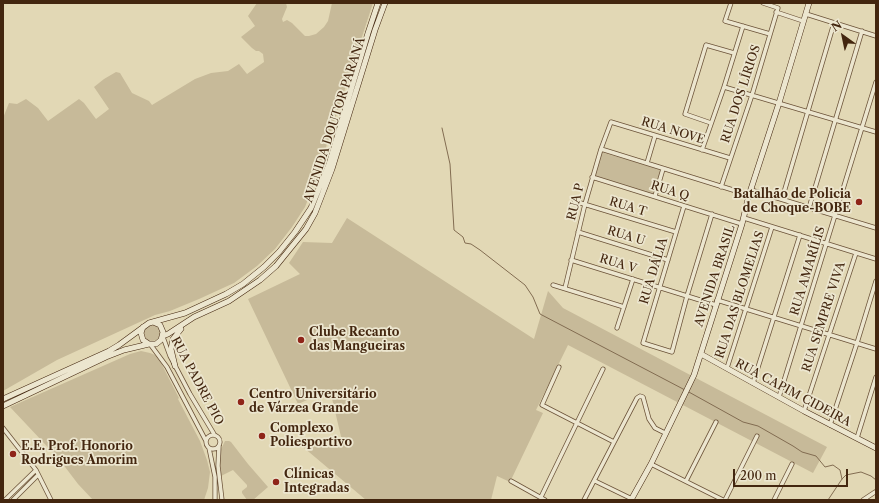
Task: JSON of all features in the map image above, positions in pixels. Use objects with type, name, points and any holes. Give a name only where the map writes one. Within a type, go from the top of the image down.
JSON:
[{"type":"main road","name":"AVENIDA DOUTOR PARANÁ","points":[[153,322],[185,313],[226,294],[243,284],[279,252],[295,232],[311,208],[329,164],[378,3]]},
{"type":"main road","name":"AVENIDA DOUTOR PARANÁ","points":[[163,337],[194,317],[229,301],[250,287],[276,266],[306,229],[315,214],[332,169],[375,30],[385,3]]},
{"type":"main road","name":"AVENIDA BRASIL","points":[[632,500],[694,375],[743,221],[750,193],[780,103],[809,3]]},
{"type":"main road","points":[[175,366],[171,349],[173,339],[177,332],[207,311]]},
{"type":"main road","points":[[3,399],[109,351],[149,323],[153,322],[160,325],[163,332],[163,337],[159,342],[124,350],[106,357],[3,406]]},
{"type":"main road","points":[[143,327],[141,333],[143,340],[149,344]]},
{"type":"main road","name":"RUA CAPIM CIDEIRA","points":[[701,354],[830,425],[876,448]]},
{"type":"street","points":[[731,3],[725,21],[770,34]]},
{"type":"street","name":"RUA DOS LÍRIOS","points":[[721,187],[752,95],[778,8],[763,3]]},
{"type":"street","points":[[776,12],[803,21]]},
{"type":"street","points":[[806,14],[876,36]]},
{"type":"street","points":[[782,199],[834,23]]},
{"type":"street","points":[[702,150],[724,88],[743,26]]},
{"type":"street","points":[[809,208],[862,32]]},
{"type":"street","points":[[711,123],[685,114],[706,45],[734,53]]},
{"type":"street","name":"RUA AMARÍLIS","points":[[778,397],[876,82]]},
{"type":"street","points":[[724,88],[876,132]]},
{"type":"street","name":"RUA NOVE","points":[[611,122],[730,158]]},
{"type":"street","name":"RUA P","points":[[564,288],[592,177],[611,122]]},
{"type":"street","points":[[647,163],[655,136]]},
{"type":"street","points":[[601,149],[721,187],[782,199],[876,228]]},
{"type":"street","points":[[655,196],[663,169]]},
{"type":"street","name":"RUA Q","points":[[592,177],[684,206],[712,214],[772,227],[876,259]]},
{"type":"street","name":"RUA T","points":[[574,201],[676,232]]},
{"type":"street","name":"RUA DÁLIA","points":[[684,206],[644,342],[672,352],[687,296]]},
{"type":"street","points":[[687,296],[712,214]]},
{"type":"street","name":"RUA DAS BLOMELIAS","points":[[727,368],[772,227]]},
{"type":"street","name":"RUA U","points":[[578,232],[668,260]]},
{"type":"street","points":[[753,383],[800,235]]},
{"type":"street","name":"RUA SEMPRE VIVA","points":[[804,411],[856,252]]},
{"type":"street","name":"RUA V","points":[[571,260],[687,296],[746,309],[876,349]]},
{"type":"street","points":[[617,328],[633,279]]},
{"type":"street","points":[[830,425],[876,281]]},
{"type":"street","points":[[553,285],[624,307]]},
{"type":"street","name":"RUA PADRE PIO","points":[[163,337],[175,366],[214,434]]},
{"type":"street","name":"RUA PADRE PIO","points":[[149,344],[167,367],[206,441]]},
{"type":"street","points":[[559,367],[542,405],[576,424],[614,442]]},
{"type":"street","points":[[541,498],[603,369]]},
{"type":"street","points":[[857,438],[876,377]]},
{"type":"street","points":[[584,500],[635,401],[640,396],[643,397],[649,419],[656,428],[665,433]]},
{"type":"street","points":[[686,481],[716,422]]},
{"type":"street","points":[[3,428],[36,470],[50,500]]},
{"type":"street","points":[[215,500],[215,477],[209,448],[206,441],[208,436],[214,434],[220,438],[221,442],[219,446],[218,466],[222,500]]},
{"type":"street","points":[[651,464],[724,500],[757,436]]},
{"type":"street","points":[[209,448],[216,449],[219,446]]},
{"type":"street","points":[[774,500],[792,464]]},
{"type":"street","points":[[3,495],[6,499],[36,470]]},
{"type":"street","points":[[13,500],[38,474]]},
{"type":"street","points":[[511,481],[545,500]]},
{"type":"street","points":[[595,481],[632,500]]},
{"type":"street","points":[[863,500],[874,492]]},
{"type":"shaded area","points":[[257,3],[286,3],[287,7],[282,19],[283,22],[287,20],[305,36],[309,36],[316,34],[324,27],[328,21],[332,3],[373,3],[314,184],[305,207],[292,227],[275,249],[257,266],[234,283],[170,311],[155,315],[57,360],[3,391],[3,118],[9,103],[17,104],[26,99],[38,108],[48,121],[79,99],[84,103],[96,119],[109,109],[94,87],[116,72],[120,73],[132,93],[149,101],[152,105],[195,79],[211,73],[228,71],[239,64],[247,74],[264,62],[263,54],[252,48],[241,37],[255,26],[248,16]]},
{"type":"shaded area","points":[[601,152],[662,170],[654,195],[593,176]]},
{"type":"shaded area","points":[[347,218],[534,339],[548,291],[563,308],[827,447],[813,473],[568,345],[536,410],[543,413],[510,482],[497,476],[491,500],[366,500],[303,447],[343,445],[330,390],[298,404],[248,299],[300,274],[289,263],[303,242],[332,243]]},
{"type":"shaded area","points":[[152,325],[158,327],[160,333],[158,339],[152,341],[146,339],[144,333],[146,327]]},
{"type":"shaded area","points":[[141,351],[155,355],[160,361],[200,441],[210,472],[208,488],[204,500],[93,500],[78,484],[59,459],[10,407],[130,354]]},
{"type":"shaded area","points":[[225,441],[231,442],[268,487],[253,500],[247,500],[242,493],[247,485],[233,470],[221,476],[221,449]]},
{"type":"waterway","points":[[442,128],[450,164],[454,230],[463,237],[465,243],[471,244],[480,250],[525,285],[533,297],[540,314],[685,390]]},
{"type":"waterway","points":[[687,391],[743,422],[758,426],[802,452],[816,456],[825,467],[833,465],[840,470],[842,479]]},
{"type":"waterway","points":[[828,500],[846,475],[861,472],[876,480]]},
{"type":"place","name":"Batalhão de Policia de Choque-BOBE","points":[[859,202]]},
{"type":"place","name":"Clube Recanto das Mangueiras","points":[[301,340]]},
{"type":"place","name":"Centro Universitário de Várzea Grande","points":[[241,402]]},
{"type":"place","name":"Complexo Poliesportivo","points":[[262,436]]},
{"type":"place","name":"E.E. Prof. Honorio Rodrigues Amorim","points":[[13,454]]},
{"type":"place","name":"Clínicas Integradas","points":[[276,482]]}]
